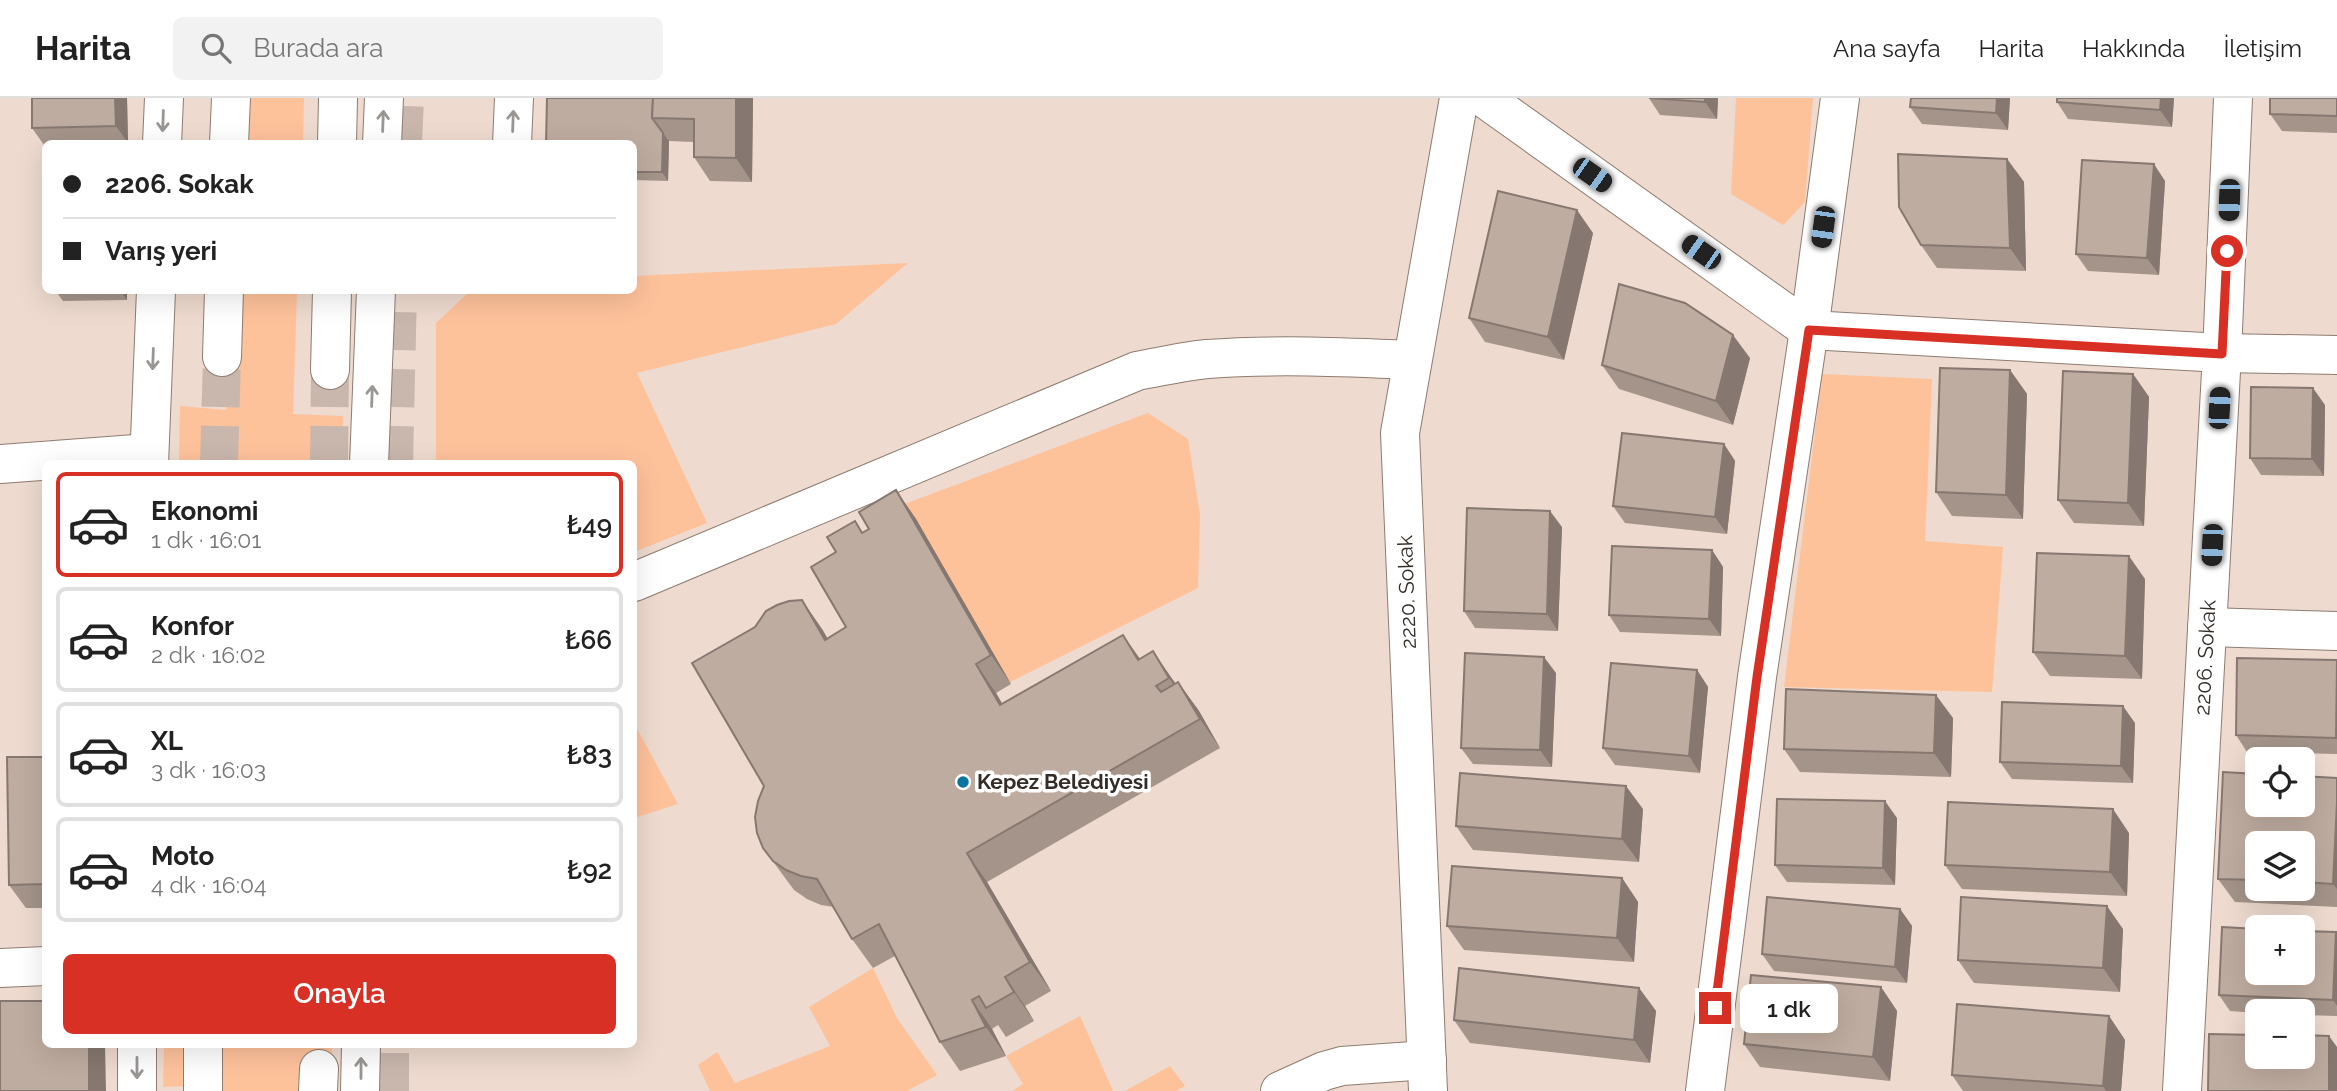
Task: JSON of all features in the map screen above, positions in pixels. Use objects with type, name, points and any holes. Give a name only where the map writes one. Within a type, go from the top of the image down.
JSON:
[{"type":"street","points":[[162,140],[164,98]]},
{"type":"street","points":[[229,140],[231,98]]},
{"type":"street","points":[[337,140],[338,98]]},
{"type":"street","points":[[382,140],[384,98]]},
{"type":"street","points":[[512,140],[514,98]]},
{"type":"street","name":"2220. Sokak","points":[[1427,1076],[1400,433],[1459,98]]},
{"type":"street","points":[[1484,98],[1809,330],[2222,354],[2337,355]]},
{"type":"street","points":[[1705,1091],[1757,677],[1809,330],[1840,98]]},
{"type":"street","name":"2206. Sokak","points":[[2182,1091],[2222,354],[2233,98]]},
{"type":"street","points":[[119,460],[149,459],[156,294]]},
{"type":"street","points":[[222,357],[224,294]]},
{"type":"street","points":[[330,370],[332,294]]},
{"type":"street","points":[[369,460],[382,294]]},
{"type":"street","points":[[637,581],[1138,371],[1204,360],[1238,358],[1298,356],[1412,359]]},
{"type":"street","points":[[0,464],[42,463]]},
{"type":"street","points":[[2207,627],[2337,631]]},
{"type":"street","points":[[0,968],[42,966]]},
{"type":"street","points":[[137,1048],[137,1091]]},
{"type":"street","points":[[360,1091],[361,1048]]},
{"type":"street","points":[[203,1049],[203,1091]]},
{"type":"street","points":[[1280,1091],[1342,1066],[1427,1076]]},
{"type":"shaded area","points":[[238,98],[304,98],[303,140],[236,140]]},
{"type":"shaded area","points":[[1736,98],[1813,98],[1805,202],[1783,225],[1731,194]]},
{"type":"shaded area","points":[[908,263],[836,324],[637,373],[707,523],[637,551],[637,460],[436,460],[436,323],[467,294],[637,294],[637,276]]},
{"type":"shaded area","points":[[230,294],[297,294],[293,414],[343,416],[342,460],[179,460],[180,406],[226,410]]},
{"type":"shaded area","points":[[1822,374],[1932,379],[1925,541],[2003,547],[1992,692],[1784,687]]},
{"type":"shaded area","points":[[1148,413],[1188,439],[1200,515],[1198,588],[996,689],[902,505]]},
{"type":"shaded area","points":[[637,729],[678,804],[637,817]]},
{"type":"shaded area","points":[[873,968],[897,1018],[937,1075],[907,1091],[710,1091],[698,1065],[717,1052],[735,1083],[830,1046],[809,1007]]},
{"type":"shaded area","points":[[1080,1016],[1113,1091],[1012,1091],[1023,1084],[1006,1056]]},
{"type":"shaded area","points":[[164,1048],[332,1048],[331,1091],[212,1091],[212,1085],[163,1087]]},
{"type":"shaded area","points":[[1170,1066],[1185,1086],[1176,1091],[1125,1091]]},
{"type":"building","points":[[32,98],[115,98],[116,126],[32,128]]},
{"type":"building","points":[[547,98],[653,98],[652,118],[663,133],[662,172],[637,172],[637,140],[546,140]]},
{"type":"building","points":[[653,98],[736,98],[736,158],[694,157],[694,119],[652,118]]},
{"type":"building","points":[[1649,98],[1705,98],[1705,102]]},
{"type":"building","points":[[1911,98],[1997,98],[1996,113],[1910,107]]},
{"type":"building","points":[[2057,98],[2161,98],[2160,110],[2057,102]]},
{"type":"building","points":[[2270,98],[2337,98],[2337,116],[2270,114]]},
{"type":"building","points":[[1898,154],[2007,159],[2010,248],[1921,245],[1899,207]]},
{"type":"building","points":[[2082,160],[2154,164],[2147,258],[2076,254]]},
{"type":"building","points":[[1498,191],[1577,210],[1548,337],[1469,318]]},
{"type":"building","points":[[1619,284],[1685,303],[1733,335],[1716,401],[1602,365]]},
{"type":"building","points":[[1940,368],[2010,370],[2006,495],[1936,492]]},
{"type":"building","points":[[2063,371],[2133,374],[2128,503],[2058,500]]},
{"type":"building","points":[[2251,387],[2313,388],[2312,459],[2250,458]]},
{"type":"building","points":[[1622,433],[1724,444],[1715,517],[1613,506]]},
{"type":"building","name":"Kepez Belediyesi","points":[[896,490],[991,655],[976,664],[1000,705],[1123,635],[1138,660],[1153,651],[1169,678],[1156,686],[1161,692],[1178,682],[1200,719],[967,853],[1030,962],[1005,977],[1014,992],[986,1008],[979,996],[972,1000],[986,1027],[940,1042],[879,924],[852,939],[817,879],[786,870],[773,861],[763,848],[755,817],[764,786],[692,663],[755,627],[766,611],[789,601],[802,600],[825,640],[846,627],[811,567],[836,552],[827,537],[855,521],[862,533],[869,529],[859,512]]},
{"type":"building","points":[[1467,508],[1550,511],[1547,614],[1464,611]]},
{"type":"building","points":[[1612,546],[1712,550],[1709,619],[1609,615]]},
{"type":"building","points":[[2037,553],[2129,556],[2125,656],[2033,652]]},
{"type":"building","points":[[1465,653],[1544,657],[1540,750],[1461,748]]},
{"type":"building","points":[[2237,658],[2337,660],[2336,738],[2236,735]]},
{"type":"building","points":[[1611,663],[1697,670],[1689,756],[1603,748]]},
{"type":"building","points":[[1786,689],[1936,695],[1934,753],[1784,749]]},
{"type":"building","points":[[2002,702],[2123,706],[2121,766],[2000,762]]},
{"type":"building","points":[[7,757],[42,757],[42,884],[9,885]]},
{"type":"building","points":[[2223,772],[2245,773],[2245,817],[2315,817],[2315,777],[2337,778],[2333,884],[2315,883],[2315,831],[2245,831],[2245,880],[2218,879]]},
{"type":"building","points":[[1460,773],[1626,786],[1622,839],[1456,826]]},
{"type":"building","points":[[1777,799],[1885,801],[1883,868],[1775,865]]},
{"type":"building","points":[[1948,802],[2113,809],[2110,872],[1945,865]]},
{"type":"building","points":[[1452,866],[1622,878],[1617,938],[1447,926]]},
{"type":"building","points":[[1767,897],[1900,909],[1895,967],[1762,954]]},
{"type":"building","points":[[1961,897],[2107,906],[2103,968],[1958,960]]},
{"type":"building","points":[[2222,927],[2245,928],[2245,985],[2315,985],[2315,931],[2336,932],[2333,1000],[2219,995]]},
{"type":"building","points":[[1459,968],[1639,988],[1634,1040],[1454,1020]]},
{"type":"building","points":[[1751,975],[1881,987],[1873,1057],[1744,1044]]},
{"type":"building","points":[[0,1001],[42,1001],[42,1048],[89,1048],[89,1091],[0,1091]]},
{"type":"building","points":[[1957,1004],[2109,1016],[2103,1086],[1952,1075]]},
{"type":"building","points":[[2209,1034],[2245,1035],[2245,1069],[2315,1069],[2315,1035],[2329,1036],[2329,1091],[2208,1091]]},
{"type":"tunnel","points":[[403,140],[405,98]]},
{"type":"tunnel","points":[[394,460],[398,294]]},
{"type":"tunnel","points":[[219,460],[222,357]]},
{"type":"tunnel","points":[[329,460],[330,370]]},
{"type":"tunnel","points":[[390,1048],[390,1091]]},
{"type":"place","name":"Kepez Belediyesi","points":[[963,782]]},
{"type":"route","points":[[1715,1008],[1757,677],[1809,330],[2222,354],[2227,251]]}]
